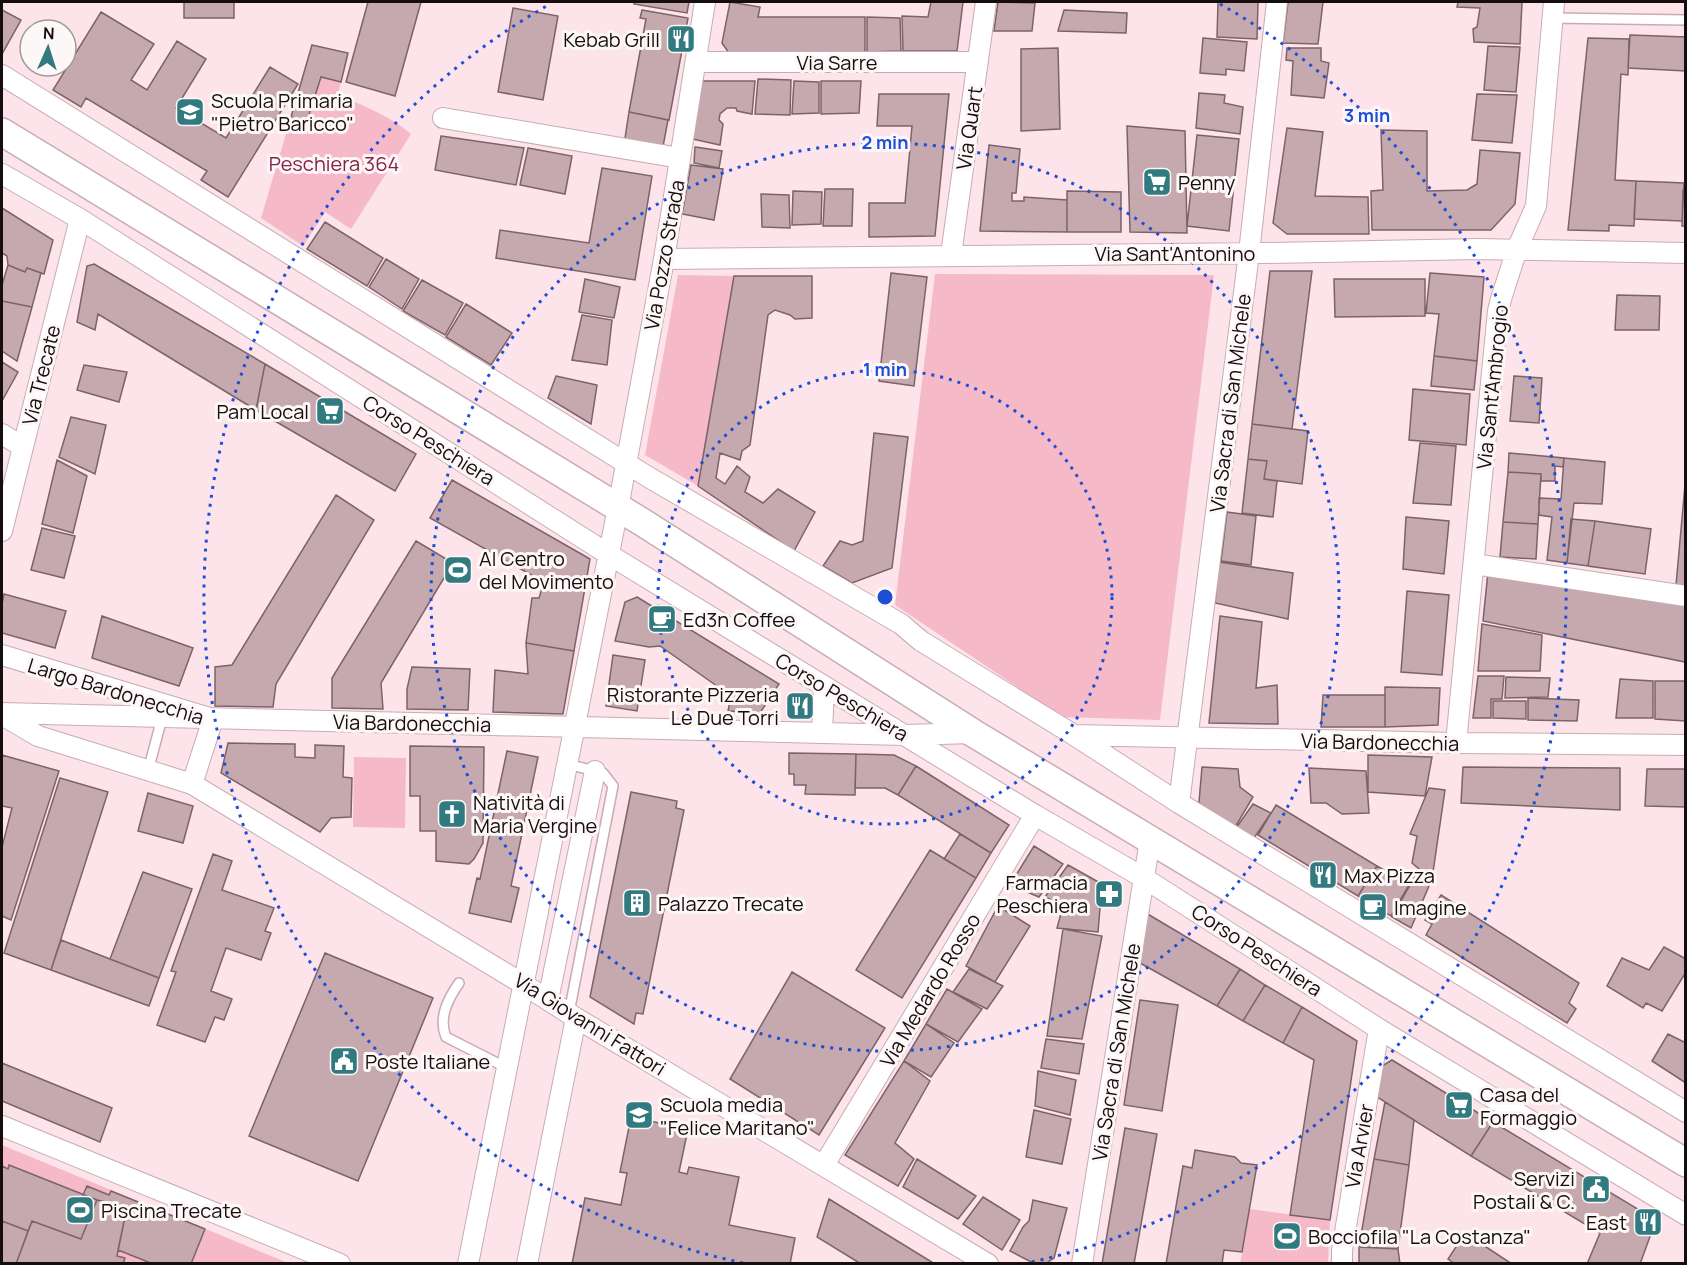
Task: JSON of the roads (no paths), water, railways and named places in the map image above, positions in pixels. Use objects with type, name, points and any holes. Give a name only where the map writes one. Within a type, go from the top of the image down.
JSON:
[{"type":"main road","name":"Corso Peschiera","points":[[2,132],[618,508],[973,733],[1686,1163]]},
{"type":"street","name":"Via Pozzo Strada","points":[[468,1263],[618,508],[664,259],[705,2]]},
{"type":"street","name":"Via Quart","points":[[951,255],[986,2]]},
{"type":"street","name":"Via Sacra di San Michele","points":[[1179,803],[1249,253],[1277,2]]},
{"type":"street","name":"Via Sant'Ambrogio","points":[[1456,743],[1498,311],[1517,249],[1536,206],[1553,10]]},
{"type":"street","name":"Via Sarre","points":[[696,62],[978,62]]},
{"type":"street","points":[[2,75],[626,463],[901,624],[921,641],[1179,803],[1686,1112]]},
{"type":"street","points":[[443,118],[680,158]]},
{"type":"street","name":"Corso Peschiera","points":[[2,174],[80,219],[608,554],[1035,815],[1144,878],[1379,1029],[1686,1215]]},
{"type":"street","name":"Via Trecate","points":[[2,531],[80,219]]},
{"type":"street","name":"Via Sant'Antonino","points":[[664,259],[1517,249],[1686,253]]},
{"type":"street","points":[[2,434],[22,447]]},
{"type":"street","points":[[1474,564],[1686,596]]},
{"type":"street","name":"Largo Bardonecchia","points":[[2,655],[213,719],[192,784]]},
{"type":"street","points":[[822,733],[824,686]]},
{"type":"street","points":[[2,714],[39,736],[192,784]]},
{"type":"street","name":"Via Bardonecchia","points":[[2,714],[905,735],[973,733]]},
{"type":"street","name":"Via Bardonecchia","points":[[1074,735],[1686,745]]},
{"type":"street","points":[[548,1000],[595,771]]},
{"type":"street","name":"Via Giovanni Fattori","points":[[192,784],[524,984],[573,1016],[988,1263]]},
{"type":"street","name":"Via Medardo Rosso","points":[[824,1166],[1035,815]]},
{"type":"street","name":"Via Sacra di San Michele","points":[[1082,1263],[1150,840]]},
{"type":"street","points":[[527,1263],[573,1016]]},
{"type":"street","name":"Via Arvier","points":[[1342,1263],[1342,1250],[1379,1029]]},
{"type":"street","points":[[2,1126],[340,1263]]},
{"type":"lane","points":[[1553,10],[1686,21]]},
{"type":"lane","points":[[148,771],[162,718]]},
{"type":"lane","points":[[567,764],[603,773],[614,786],[573,1016]]},
{"type":"lane","points":[[459,983],[447,1000],[443,1028],[446,1037],[507,1068]]},
{"type":"place","name":"Kebab Grill","points":[[681,39]]},
{"type":"place","name":"Scuola Primaria \"Pietro Baricco\"","points":[[190,112]]},
{"type":"place","name":"Penny","points":[[1157,182]]},
{"type":"place","name":"Pam Local","points":[[330,411]]},
{"type":"place","name":"Al Centro del Movimento","points":[[458,570]]},
{"type":"place","name":"Ed3n Coffee","points":[[662,619]]},
{"type":"place","name":"Ristorante Pizzeria Le Due Torri","points":[[800,706]]},
{"type":"place","name":"Natività di Maria Vergine","points":[[452,814]]},
{"type":"place","name":"Max Pizza","points":[[1323,875]]},
{"type":"place","name":"Farmacia Peschiera","points":[[1109,894]]},
{"type":"place","name":"Palazzo Trecate","points":[[637,903]]},
{"type":"place","name":"Imagine","points":[[1373,907]]},
{"type":"place","name":"Poste Italiane","points":[[344,1061]]},
{"type":"place","name":"Casa del Formaggio","points":[[1459,1105]]},
{"type":"place","name":"Scuola media \"Felice Maritano\"","points":[[639,1115]]},
{"type":"place","name":"Servizi Postali & C.","points":[[1596,1189]]},
{"type":"place","name":"Piscina Trecate","points":[[80,1210]]},
{"type":"place","name":"East","points":[[1648,1222]]},
{"type":"place","name":"Bocciofila \"La Costanza\"","points":[[1287,1236]]},
{"type":"park label","name":"Peschiera 364","points":[[334,163]]}]
